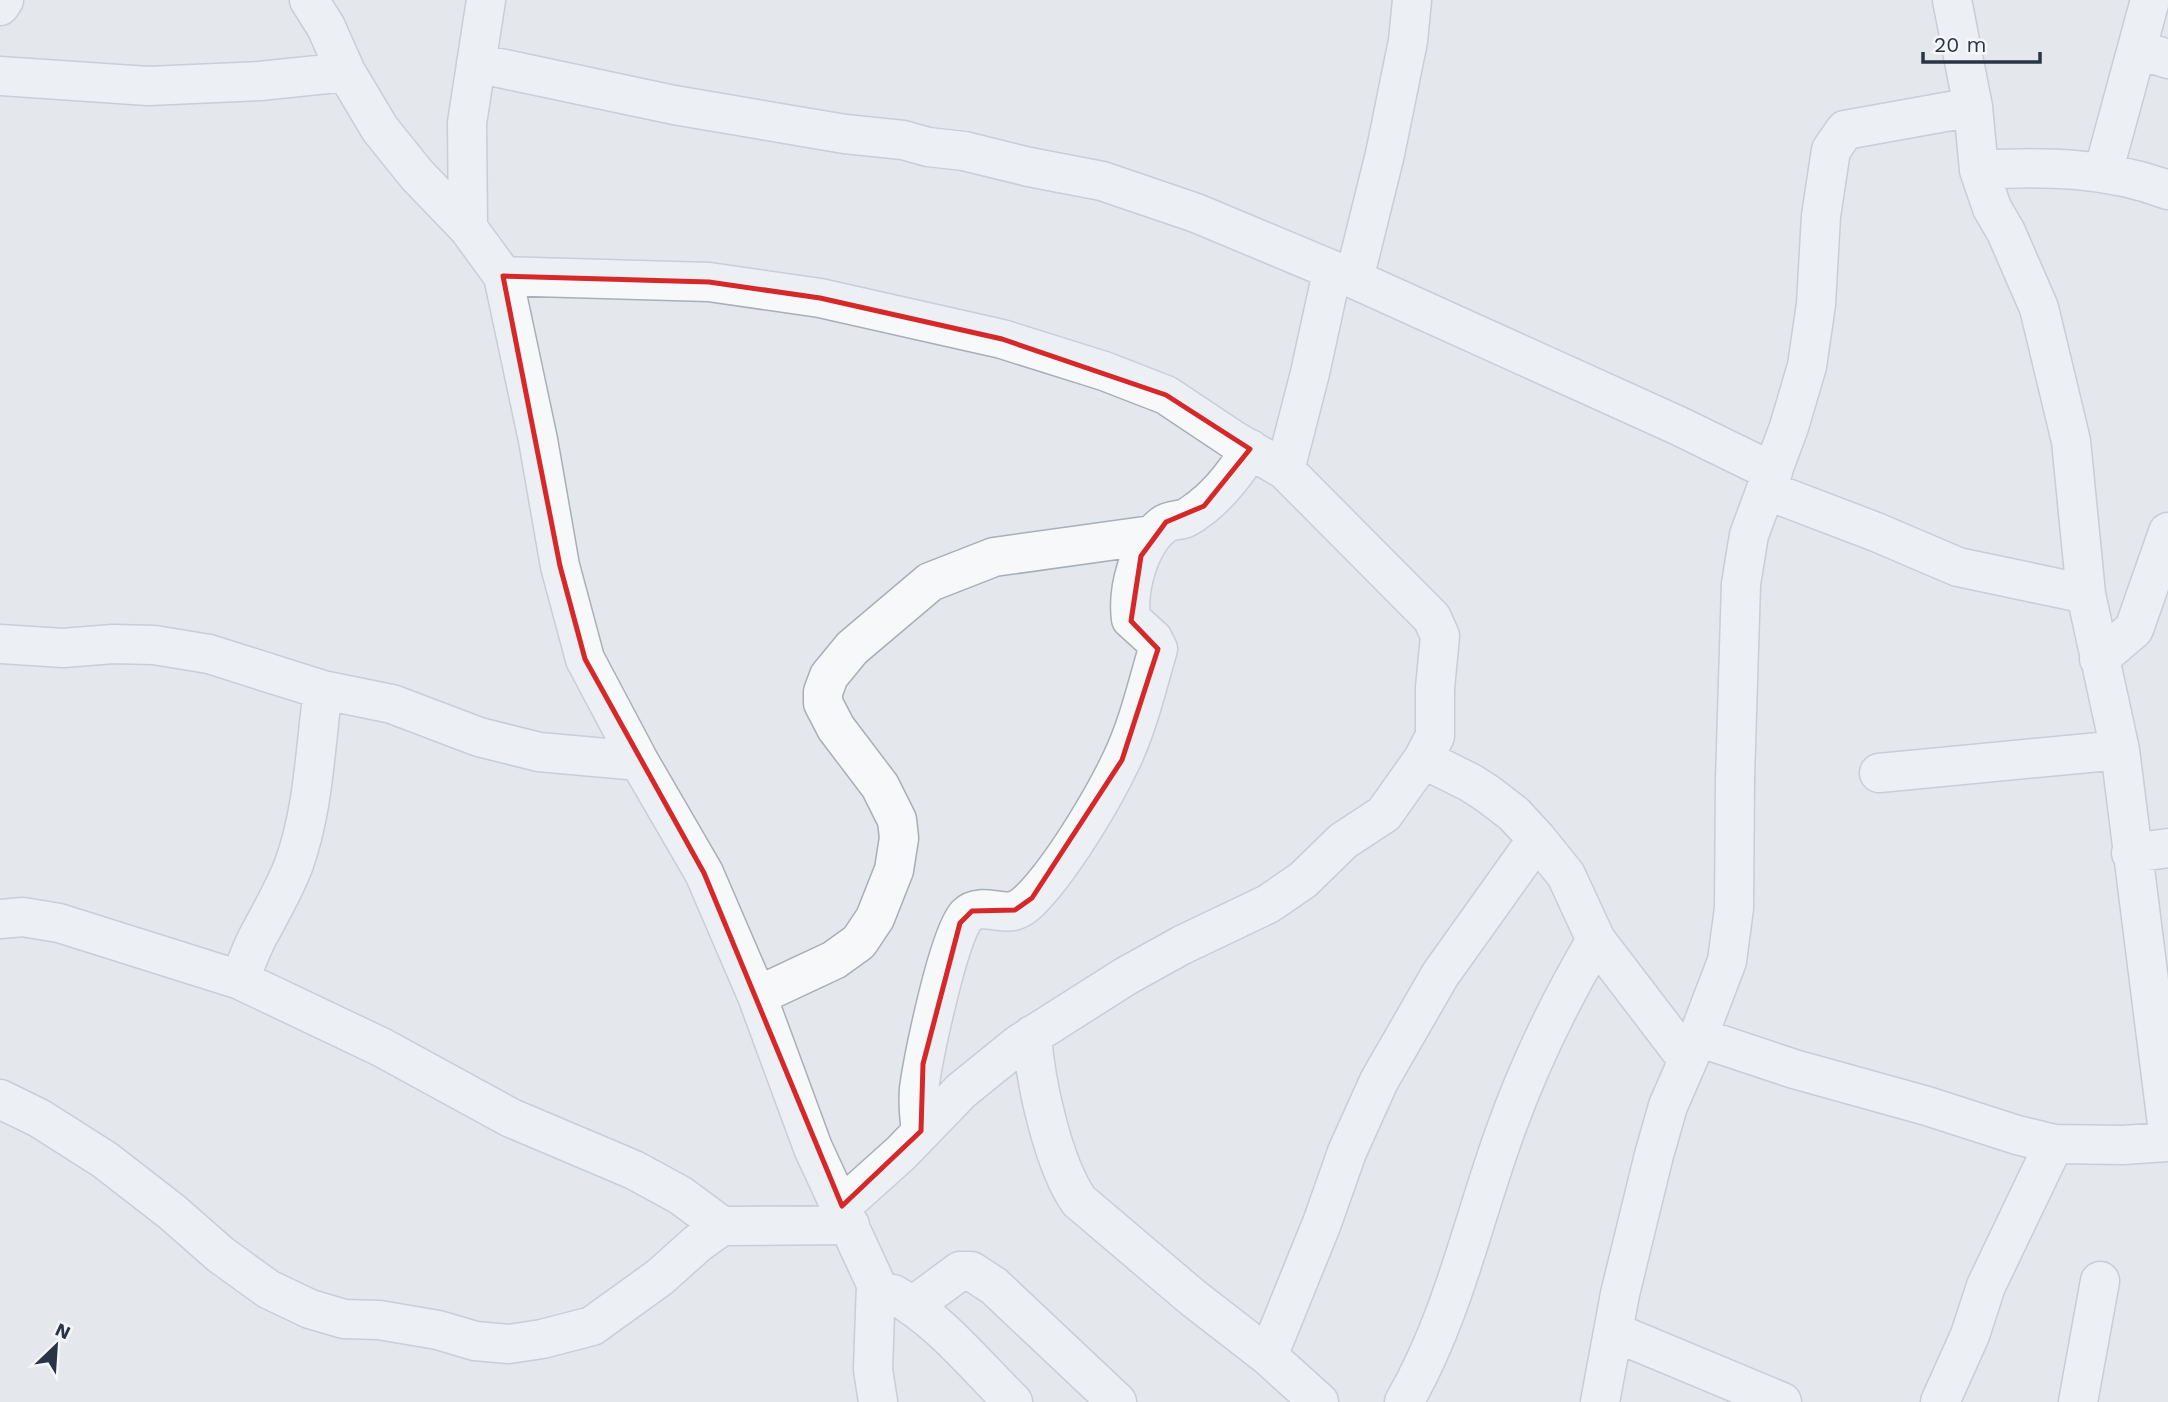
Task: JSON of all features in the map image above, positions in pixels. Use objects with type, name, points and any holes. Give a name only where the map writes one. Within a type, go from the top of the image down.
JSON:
[{"type":"street","points":[[0,6],[4,0]]},
{"type":"street","points":[[309,0],[326,27],[346,72],[380,129],[417,174],[468,228],[503,276],[538,440],[560,566],[585,659],[639,761],[704,873],[757,996],[813,1148],[876,1284],[876,1386],[848,1402]]},
{"type":"street","points":[[468,228],[467,123],[486,0]]},
{"type":"street","points":[[1285,470],[1310,373],[1385,154],[1408,41],[1412,0]]},
{"type":"street","points":[[1952,0],[1973,107],[1979,170],[1992,208],[2006,232],[2039,309],[2056,372],[2071,441],[2086,594],[2119,750],[2150,850],[2168,1132]]},
{"type":"street","points":[[2103,173],[2152,54],[2150,0]]},
{"type":"street","points":[[476,63],[674,104],[845,134],[903,140],[928,147],[964,151],[1102,181],[1196,213],[1343,275],[1679,426],[1769,481],[1876,532],[1958,567],[2086,594]]},
{"type":"street","points":[[0,76],[148,86],[260,81],[346,72]]},
{"type":"street","points":[[1600,1402],[1629,1254],[1668,1106],[1727,961],[1734,908],[1741,584],[1749,536],[1807,366],[1830,150],[1845,130],[1973,107]]},
{"type":"street","points":[[1979,170],[2043,167],[2103,173],[2130,177],[2168,190]]},
{"type":"street","points":[[0,1099],[39,1118],[105,1160],[172,1212],[221,1255],[268,1289],[310,1309],[344,1319],[379,1320],[475,1341],[509,1343],[542,1339],[592,1326],[660,1277],[698,1242],[722,1226],[846,1215],[880,1173],[961,1091],[1032,1035],[1126,976],[1182,945],[1268,904],[1303,880],[1343,841],[1384,814],[1423,760],[1435,736],[1436,724],[1435,688],[1440,646],[1432,618],[1285,470],[1166,395],[1104,371],[1002,339],[820,298],[709,282],[503,276]]},
{"type":"street","points":[[920,1131],[919,1091],[923,1064],[938,995],[960,923],[972,911],[1015,910],[1032,898],[1063,857],[1122,760],[1158,649],[1153,639],[1133,623],[1130,614],[1133,586],[1141,556],[1152,535],[1166,522],[1185,519],[1204,506],[1239,466],[1250,449]]},
{"type":"street","points":[[2099,659],[2151,629],[2168,532]]},
{"type":"street","points":[[757,996],[834,960],[859,942],[875,918],[894,870],[899,838],[897,820],[880,786],[836,728],[822,703],[828,676],[852,648],[930,582],[994,557],[1152,535]]},
{"type":"street","points":[[0,644],[63,648],[113,644],[154,645],[209,654],[323,690],[392,704],[479,737],[539,751],[639,761]]},
{"type":"street","points":[[240,980],[259,933],[282,893],[294,863],[312,785],[323,690]]},
{"type":"street","points":[[1879,773],[2119,750]]},
{"type":"street","points":[[1423,760],[1471,783],[1514,814],[1566,875],[1596,940],[1693,1048],[1794,1069],[2054,1144],[2123,1145],[2168,1142]]},
{"type":"street","points":[[1268,1356],[1322,1223],[1347,1152],[1379,1081],[1440,975],[1537,839]]},
{"type":"street","points":[[0,919],[23,916],[59,923],[240,980],[381,1047],[511,1118],[634,1170],[680,1195],[722,1226]]},
{"type":"street","points":[[1404,1402],[1448,1308],[1504,1134],[1534,1058],[1596,940]]},
{"type":"street","points":[[1032,1035],[1034,1062],[1053,1141],[1070,1188],[1079,1201],[1192,1297],[1268,1356],[1319,1402]]},
{"type":"street","points":[[1940,1402],[1970,1335],[1986,1286],[2054,1144]]},
{"type":"street","points":[[914,1305],[960,1271],[977,1274],[994,1286],[1117,1402]]},
{"type":"street","points":[[2078,1402],[2100,1281]]},
{"type":"street","points":[[876,1284],[914,1305],[1013,1402]]},
{"type":"street","points":[[1614,1332],[1782,1402]]},
{"type":"highlighted area","points":[[503,276],[709,282],[820,298],[1002,339],[1166,395],[1250,449],[1204,506],[1166,522],[1141,556],[1131,621],[1158,649],[1122,760],[1032,898],[1015,910],[972,911],[960,923],[923,1064],[921,1131],[842,1206],[704,873],[585,659],[560,566]]}]
